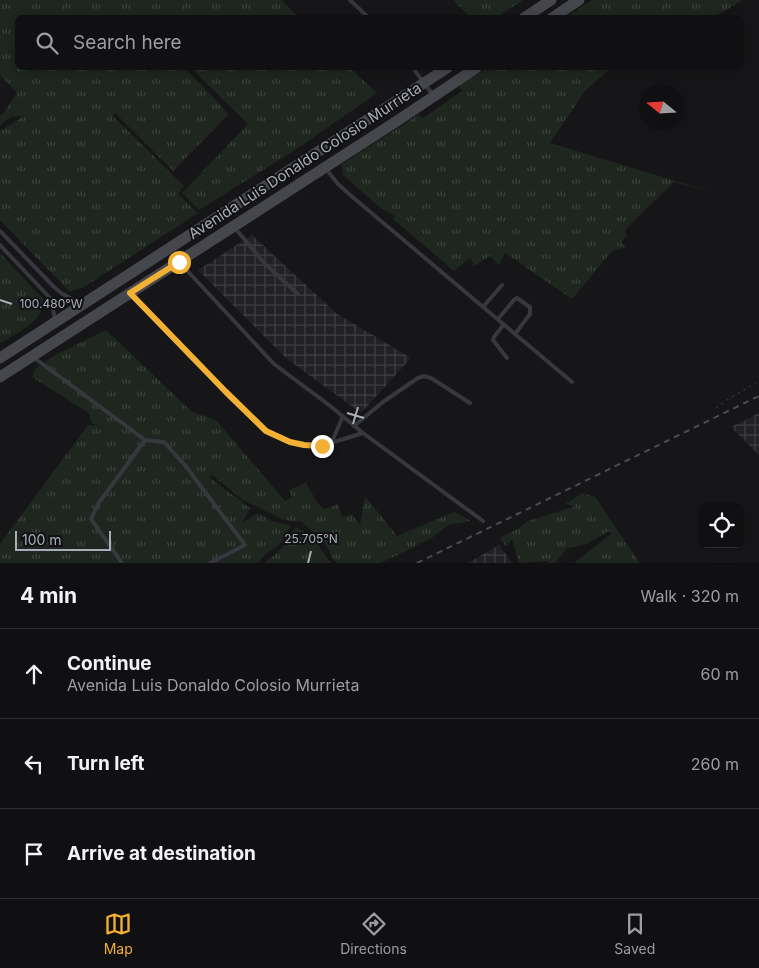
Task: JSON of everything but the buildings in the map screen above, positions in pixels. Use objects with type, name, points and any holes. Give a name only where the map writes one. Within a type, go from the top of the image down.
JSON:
[{"type":"main road","points":[[528,15],[551,0]]},
{"type":"main road","points":[[556,15],[579,0]]},
{"type":"main road","name":"Avenida Luis Donaldo Colosio Murrieta","points":[[0,358],[444,70]]},
{"type":"main road","name":"Avenida Luis Donaldo Colosio Murrieta","points":[[0,377],[473,70]]},
{"type":"main road","points":[[171,248],[179,262]]},
{"type":"lane","points":[[350,0],[366,15]]},
{"type":"lane","points":[[415,70],[433,95]]},
{"type":"lane","points":[[325,167],[349,194],[572,382]]},
{"type":"lane","points":[[233,226],[265,264],[298,294]]},
{"type":"lane","points":[[0,231],[61,293],[83,305]]},
{"type":"lane","points":[[0,245],[51,299],[55,321]]},
{"type":"lane","points":[[179,262],[274,364],[363,433],[483,521]]},
{"type":"lane","points":[[483,306],[502,285]]},
{"type":"lane","points":[[51,299],[61,293]]},
{"type":"lane","points":[[130,293],[266,431],[290,442],[322,446],[363,433]]},
{"type":"lane","points":[[498,319],[517,298],[530,307],[530,314],[515,334]]},
{"type":"lane","points":[[504,324],[493,340],[507,358]]},
{"type":"lane","points":[[31,356],[145,440],[164,442],[184,464],[246,545],[210,563]]},
{"type":"lane","points":[[354,426],[383,402],[418,378],[424,376],[431,378],[470,403]]},
{"type":"lane","points":[[331,444],[343,416]]},
{"type":"lane","points":[[122,563],[91,519],[98,504],[145,440]]},
{"type":"path","points":[[716,408],[759,381]]},
{"type":"shaded area","points":[[252,235],[336,313],[411,358],[361,413],[287,359],[198,270]]},
{"type":"shaded area","points":[[759,413],[759,455],[731,427]]},
{"type":"shaded area","points":[[499,545],[512,563],[468,563]]},
{"type":"green space","points":[[0,0],[282,0],[296,15],[15,15],[15,70],[187,70],[229,114],[173,171],[115,113],[113,116],[184,186],[178,194],[198,213],[84,287],[70,292],[0,220],[0,131],[24,116],[11,117],[0,125],[0,116],[17,93],[0,75]]},
{"type":"green space","points":[[453,0],[523,0],[500,15],[468,15]]},
{"type":"green space","points":[[592,0],[742,0],[716,15],[568,15]]},
{"type":"green space","points":[[193,70],[352,70],[377,93],[304,144],[199,210],[182,193],[248,124]]},
{"type":"green space","points":[[485,70],[609,70],[585,91],[550,143],[715,193],[674,182],[625,230],[627,235],[621,243],[627,247],[612,251],[572,299],[505,253],[499,265],[490,256],[474,266],[470,258],[454,271],[393,219],[395,216],[382,209],[343,175],[342,164],[418,115],[423,118],[463,90],[459,88],[460,85]]},
{"type":"green space","points":[[0,253],[44,300],[39,315],[34,321],[0,343]]},
{"type":"green space","points":[[106,330],[191,411],[216,420],[285,501],[292,497],[289,490],[306,483],[318,504],[325,509],[338,504],[342,517],[352,514],[360,525],[365,496],[397,536],[454,512],[471,521],[448,525],[433,537],[380,563],[338,563],[334,560],[324,542],[302,522],[284,520],[243,500],[211,474],[210,478],[250,508],[242,523],[256,514],[261,514],[272,521],[291,526],[283,540],[264,556],[259,563],[0,563],[0,544],[88,425],[103,426],[92,424],[89,413],[32,377],[35,369],[55,355]]},
{"type":"green space","points":[[582,493],[595,497],[640,563],[574,563],[612,533],[609,531],[584,545],[567,548],[555,563],[549,563],[548,561],[519,563],[512,539],[506,547],[500,538],[528,521],[576,506],[565,504]]},
{"type":"green space","points":[[296,527],[312,538],[331,563],[284,563],[282,561],[282,563],[264,563],[283,547]]},
{"type":"railway","points":[[417,563],[759,396]]},
{"type":"route","points":[[179,262],[130,293],[266,431],[290,442],[322,446]]}]
